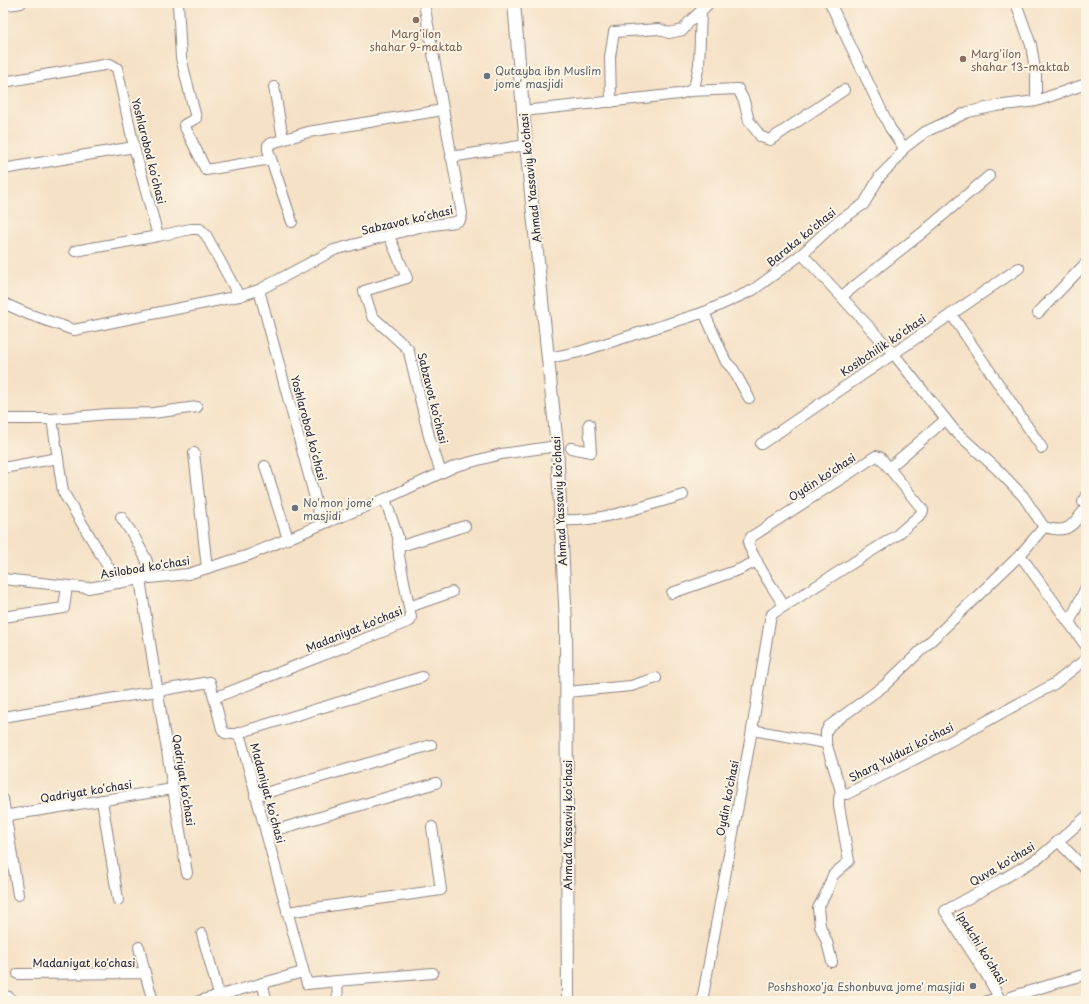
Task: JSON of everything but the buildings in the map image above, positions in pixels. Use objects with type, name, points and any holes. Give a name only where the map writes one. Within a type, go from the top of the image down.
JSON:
[{"type":"main road","name":"Ahmad Yassaviy ko'chasi","points":[[514,3],[526,145],[557,446],[566,623],[568,1001]]},
{"type":"street","points":[[8,5],[21,3]]},
{"type":"street","points":[[178,3],[181,58],[196,118],[184,125],[206,170],[271,159]]},
{"type":"street","name":"Sabzavot koʻchasi","points":[[259,290],[334,250],[419,227],[460,220],[462,214],[424,3]]},
{"type":"street","points":[[611,102],[610,57],[614,32],[659,29],[669,33],[683,30],[689,22],[709,3]]},
{"type":"street","points":[[830,3],[890,128],[904,148]]},
{"type":"street","points":[[1016,3],[1031,44],[1036,75],[1036,101]]},
{"type":"street","points":[[690,91],[695,84],[700,65],[701,11]]},
{"type":"street","name":"Yoshlarobod koʻchasi","points":[[3,82],[110,64],[117,68],[134,147],[158,236]]},
{"type":"street","name":"Baraka ko'chasi","points":[[548,358],[578,352],[704,312],[753,290],[802,254],[833,225],[864,204],[880,176],[895,161],[904,148],[925,132],[968,112],[996,106],[1036,101],[1086,84]]},
{"type":"street","points":[[274,87],[283,139]]},
{"type":"street","points":[[523,111],[679,94],[690,91],[738,89],[744,101],[748,121],[760,137],[770,140],[844,90]]},
{"type":"street","points":[[292,222],[268,150],[268,146],[283,139],[315,131],[443,110]]},
{"type":"street","points":[[451,158],[526,145]]},
{"type":"street","points":[[3,169],[134,147]]},
{"type":"street","points":[[842,296],[922,233],[989,176]]},
{"type":"street","points":[[75,251],[191,229],[200,229],[206,235],[239,296]]},
{"type":"street","name":"Sabzavot ko'chasi","points":[[389,236],[407,278],[364,291],[372,316],[410,352],[429,436],[441,473]]},
{"type":"street","points":[[802,254],[893,353],[946,420],[1023,496],[1044,526],[1062,530],[1071,527],[1086,507],[1083,502],[1086,495]]},
{"type":"street","points":[[1038,313],[1086,263]]},
{"type":"street","name":"Kosibchilik koʻchasi","points":[[761,444],[1019,268]]},
{"type":"street","points":[[3,303],[28,314],[74,330],[239,296],[259,290]]},
{"type":"street","name":"Yoshlarobod koʻchasi","points":[[259,290],[322,524]]},
{"type":"street","points":[[704,312],[726,362],[733,369],[749,398]]},
{"type":"street","points":[[951,314],[1042,448]]},
{"type":"street","points":[[3,419],[52,419],[108,414],[153,413],[197,407]]},
{"type":"street","points":[[52,419],[63,492],[118,583]]},
{"type":"street","points":[[890,467],[946,420]]},
{"type":"street","points":[[571,448],[591,452],[589,424]]},
{"type":"street","name":"Asilobod koʻchasi","points":[[3,579],[88,588],[140,579],[188,574],[249,555],[386,499],[456,466],[501,454],[557,446]]},
{"type":"street","points":[[194,453],[207,568]]},
{"type":"street","name":"Oydin ko'chasi","points":[[702,1001],[772,614],[897,535],[922,514],[923,510],[890,467],[880,457],[876,456],[751,537],[749,544],[757,561],[784,606]]},
{"type":"street","points":[[3,468],[58,458]]},
{"type":"street","points":[[265,466],[288,539]]},
{"type":"street","points":[[561,520],[576,521],[615,514],[683,495]]},
{"type":"street","name":"Madaniyat ko'chasi","points":[[214,698],[410,621],[412,617],[398,547],[398,537],[386,499]]},
{"type":"street","points":[[121,517],[136,538],[146,559],[152,578]]},
{"type":"street","points":[[398,547],[465,526]]},
{"type":"street","points":[[752,730],[826,743],[826,732],[829,726],[885,685],[1020,555],[1044,526]]},
{"type":"street","points":[[1020,555],[1086,646]]},
{"type":"street","points":[[672,593],[738,570],[757,561]]},
{"type":"street","name":"Qadriyat ko'chasi","points":[[140,579],[157,691],[188,873]]},
{"type":"street","points":[[3,617],[64,608],[67,586]]},
{"type":"street","points":[[1070,624],[1086,587]]},
{"type":"street","points":[[409,606],[452,592]]},
{"type":"street","name":"Sharq Yulduzi koʻchasi","points":[[826,743],[841,791],[844,794],[847,794],[1054,684],[1086,659]]},
{"type":"street","points":[[3,717],[210,682],[222,729],[225,734],[235,734],[422,677]]},
{"type":"street","points":[[566,692],[631,686],[656,678]]},
{"type":"street","name":"Madaniyat koʻchasi","points":[[235,734],[241,740],[303,972]]},
{"type":"street","points":[[255,796],[431,745]]},
{"type":"street","points":[[266,833],[436,783]]},
{"type":"street","name":"Qadriyat koʻchasi","points":[[4,816],[173,789]]},
{"type":"street","points":[[832,962],[827,942],[820,926],[818,908],[833,875],[849,861],[839,806],[841,791]]},
{"type":"street","points":[[3,799],[4,816],[18,895]]},
{"type":"street","points":[[102,800],[118,900]]},
{"type":"street","name":"Quva ko'chasi","points":[[945,911],[1040,857],[1086,817]]},
{"type":"street","points":[[287,912],[442,890],[432,827]]},
{"type":"street","points":[[1058,841],[1086,870]]},
{"type":"street","name":"Ipakchi ko'chasi","points":[[945,911],[1003,1000]]},
{"type":"street","points":[[202,934],[225,996]]},
{"type":"street","points":[[139,947],[145,974]]},
{"type":"street","points":[[200,1001],[225,996],[262,983],[303,972],[307,984],[433,973]]},
{"type":"street","name":"Madaniyat ko'chasi","points":[[18,974],[145,974],[153,1001]]},
{"type":"street","name":"Ipakchi ko'chasi","points":[[987,1001],[1003,1000],[1017,994],[1086,974]]},
{"type":"street","points":[[337,981],[338,1001]]},
{"type":"street","points":[[262,983],[267,1001]]},
{"type":"street","points":[[3,996],[9,996],[11,1001]]},
{"type":"place","name":"Marg'ilon shahar 9-maktab","points":[[416,20]]},
{"type":"place","name":"Marg'ilon shahar 13-maktab","points":[[963,59]]},
{"type":"place","name":"Qutayba ibn Muslim jome' masjidi","points":[[487,76]]},
{"type":"place","name":"No'mon jome' masjidi","points":[[295,508]]},
{"type":"place","name":"Poshshoxo'ja Eshonbuva jome' masjidi","points":[[973,986]]}]
